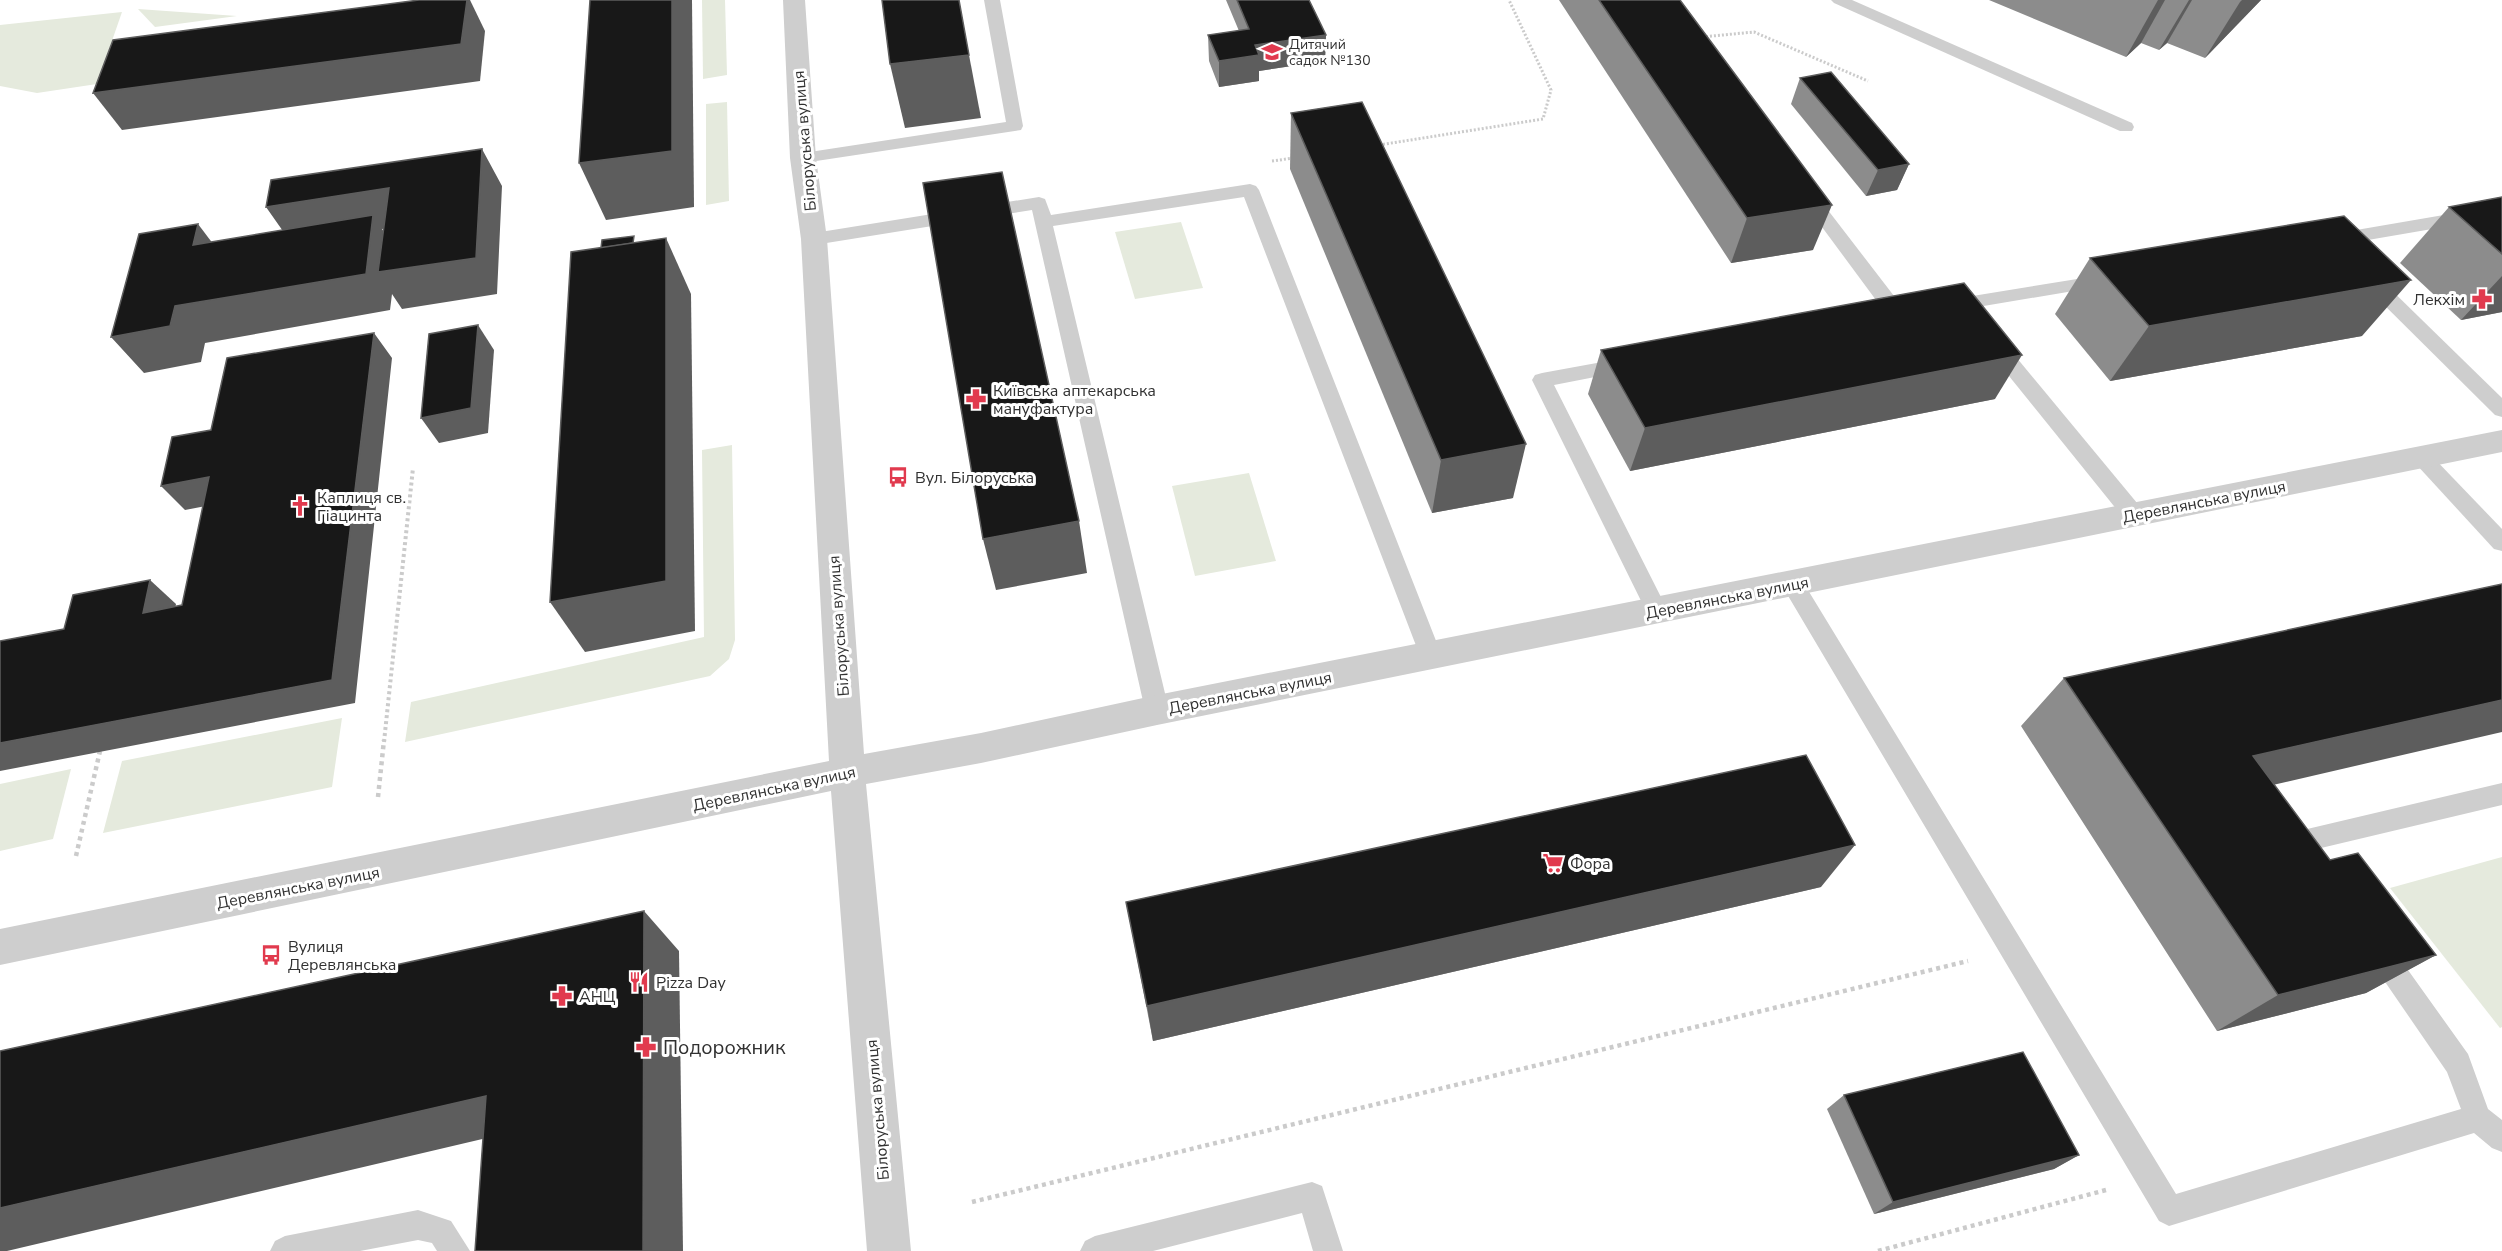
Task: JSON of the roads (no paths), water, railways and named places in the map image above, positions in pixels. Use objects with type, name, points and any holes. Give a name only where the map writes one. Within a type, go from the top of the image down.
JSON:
[{"type":"street","name":"Білоруська вулиця","points":[[794,0],[803,158],[814,239],[850,811],[889,1251]]},
{"type":"street","name":"Деревлянська вулиця","points":[[0,947],[369,873],[849,772],[981,748],[1157,710],[2502,441]]},
{"type":"lane","points":[[803,158],[1015,126],[992,0]]},
{"type":"lane","points":[[1839,0],[2126,127]]},
{"type":"lane","points":[[1797,181],[1897,314]]},
{"type":"lane","points":[[1043,222],[1250,190],[1431,656]]},
{"type":"lane","points":[[814,239],[1039,203],[1157,710]]},
{"type":"lane","points":[[2502,211],[2324,241],[2350,260],[2502,410]]},
{"type":"lane","points":[[1874,318],[2124,277]]},
{"type":"lane","points":[[1962,304],[2133,515]]},
{"type":"lane","points":[[1645,361],[1542,380],[1657,611]]},
{"type":"lane","points":[[2422,458],[2502,543]]},
{"type":"lane","points":[[1792,584],[2169,1211],[2478,1118]]},
{"type":"lane","points":[[2323,870],[2303,841],[2502,794]]},
{"type":"lane","points":[[2364,928],[2458,1064],[2478,1118],[2502,1138]]},
{"type":"lane","points":[[1095,1251],[1312,1196],[1328,1251]]},
{"type":"lane","points":[[285,1251],[418,1225],[441,1231],[455,1251]]},
{"type":"place","name":"Дитячий садок №130","points":[[1272,52]]},
{"type":"place","name":"Лекхім","points":[[2482,299]]},
{"type":"place","name":"Київська аптекарська мануфактура","points":[[976,399]]},
{"type":"place","name":"Вул. Білоруська","points":[[898,477]]},
{"type":"place","name":"Каплиця св. Гіацинта","points":[[300,506]]},
{"type":"place","name":"Фора","points":[[1553,863]]},
{"type":"place","name":"Вулиця Деревлянська","points":[[271,955]]},
{"type":"place","name":"Pizza Day","points":[[639,982]]},
{"type":"place","name":"АНЦ","points":[[562,996]]},
{"type":"place","name":"Подорожник","points":[[646,1047]]}]
